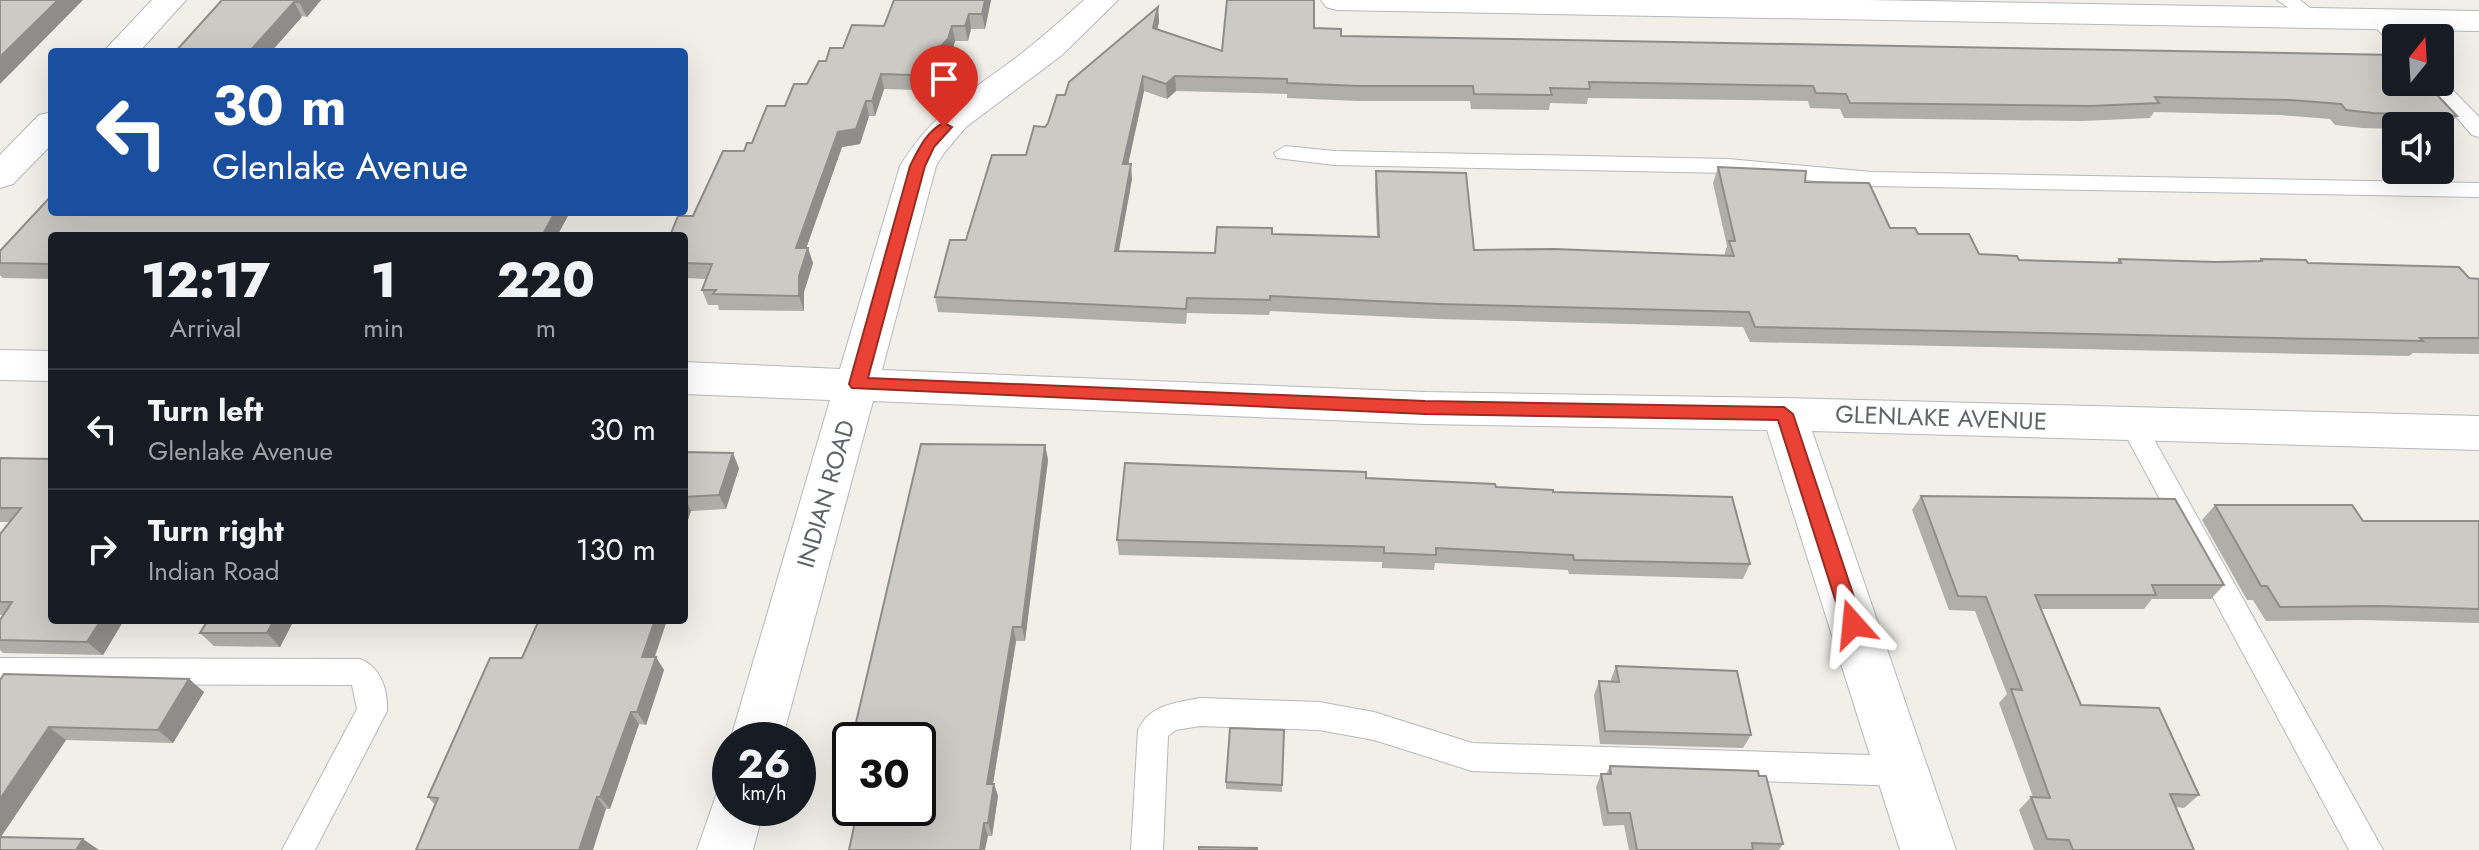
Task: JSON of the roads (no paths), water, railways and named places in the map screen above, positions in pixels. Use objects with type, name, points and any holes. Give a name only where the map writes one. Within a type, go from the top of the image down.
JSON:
[{"type":"street","points":[[124,48],[170,0]]},
{"type":"street","name":"INDIAN ROAD","points":[[761,722],[918,166],[928,146],[969,105],[1031,63],[1102,0]]},
{"type":"street","points":[[1337,0],[2298,8],[2382,27]]},
{"type":"street","points":[[2440,24],[2479,21]]},
{"type":"street","points":[[0,176],[48,127]]},
{"type":"street","points":[[0,365],[48,366]]},
{"type":"street","name":"GLENLAKE AVENUE","points":[[688,378],[1425,408],[1784,414],[2479,433]]},
{"type":"street","points":[[1784,414],[1928,850]]},
{"type":"street","points":[[725,850],[732,826]]},
{"type":"lane","points":[[2449,96],[2479,130]]},
{"type":"lane","points":[[1285,153],[1334,158],[1728,166],[1872,179],[2479,190]]},
{"type":"lane","points":[[2132,423],[2367,850]]},
{"type":"lane","points":[[0,671],[360,672],[373,694],[372,711],[298,850]]},
{"type":"lane","points":[[1147,850],[1153,730],[1168,718],[1200,712],[1319,716],[1374,726],[1472,757],[1902,771]]}]
